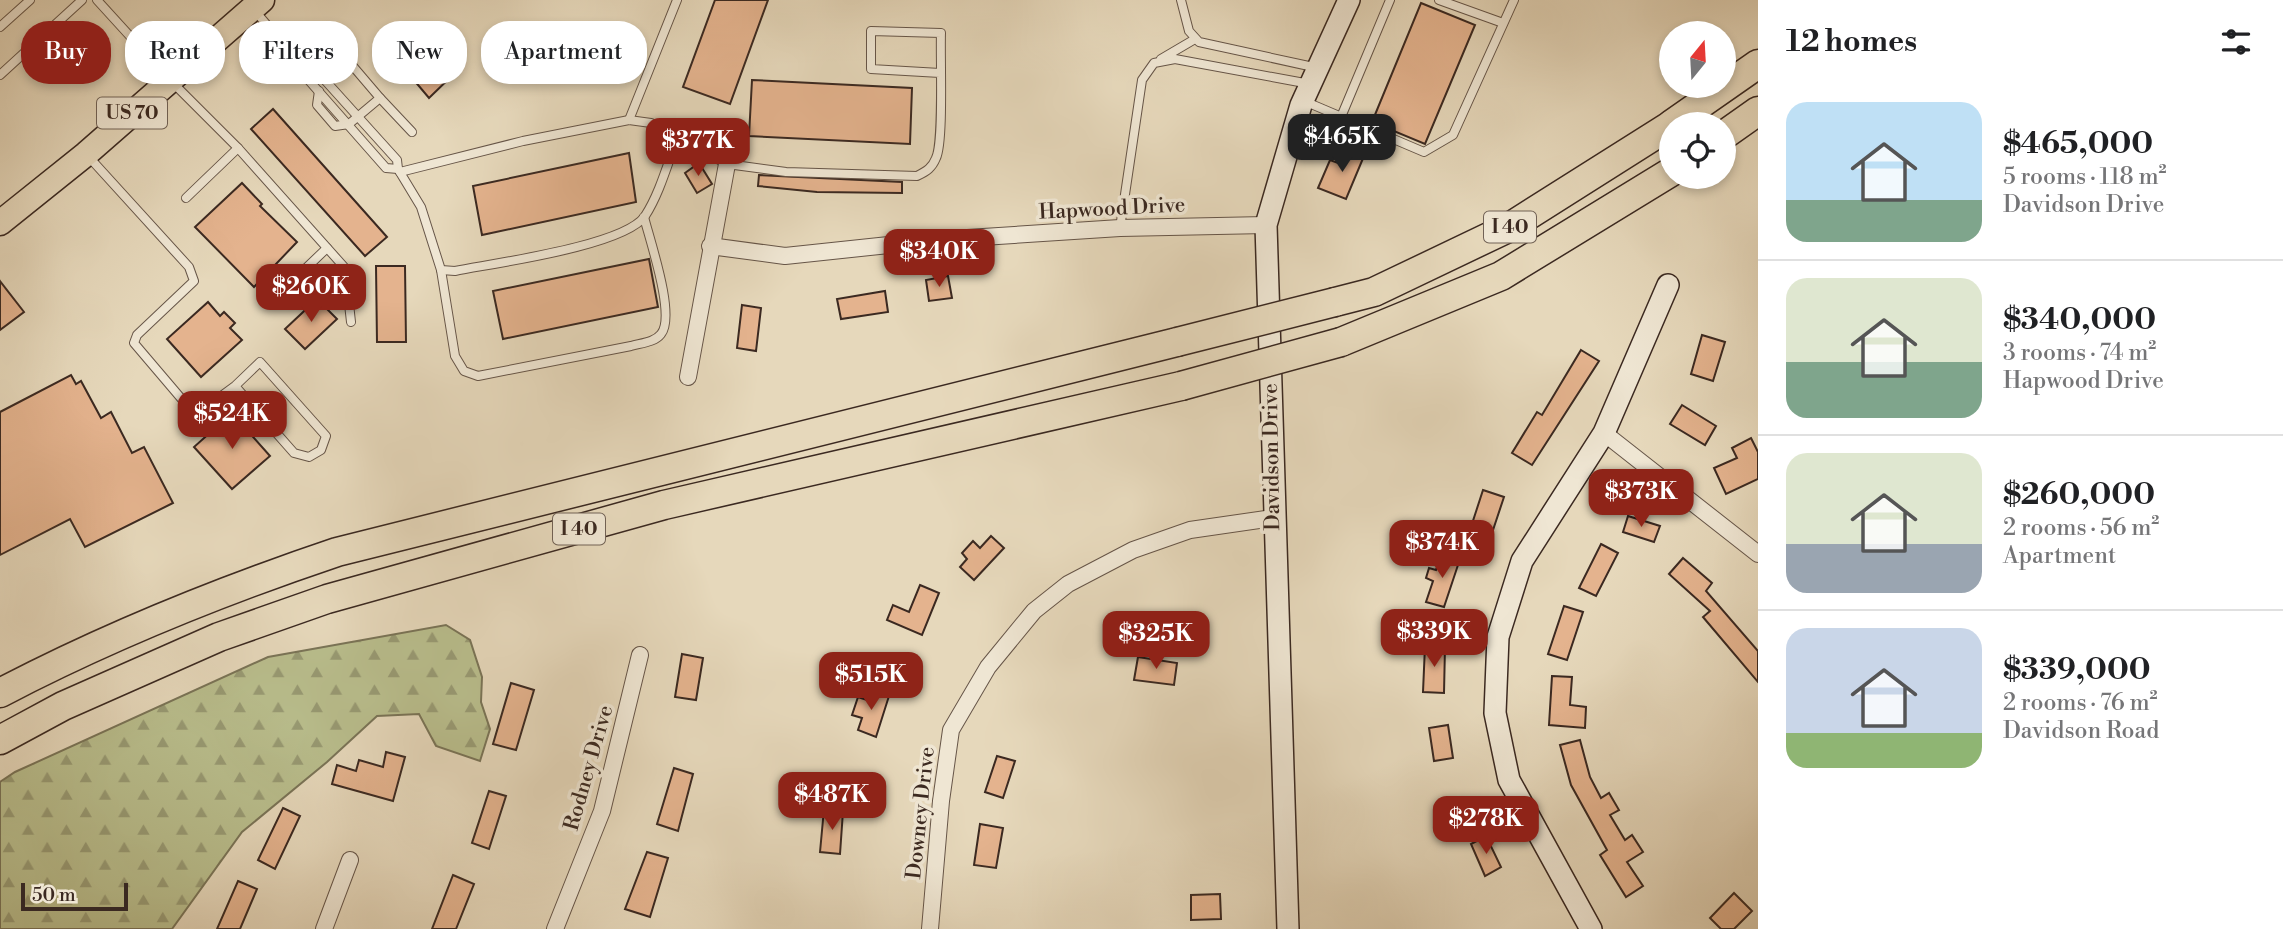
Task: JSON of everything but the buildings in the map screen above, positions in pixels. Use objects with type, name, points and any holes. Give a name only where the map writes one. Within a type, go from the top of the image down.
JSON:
[{"type":"highway","name":"I 40","points":[[1690,112],[1758,64]]},
{"type":"highway","points":[[1736,127],[1758,111]]},
{"type":"highway","points":[[1736,134],[1758,121]]},
{"type":"highway","name":"I 40","points":[[0,693],[94,646],[211,595],[337,552],[1374,292],[1508,228],[1659,133]]},
{"type":"highway","name":"I 40","points":[[0,740],[63,706],[219,637],[327,599],[664,505],[1181,386],[1341,342],[1501,276],[1659,179]]},
{"type":"main road","name":"US 70","points":[[225,32],[258,5]]},
{"type":"main road","name":"US 70","points":[[0,223],[86,154],[163,84]]},
{"type":"street","name":"Davidson Drive","points":[[1288,929],[1273,518],[1266,225],[1310,84],[1349,0]]},
{"type":"street","points":[[688,377],[727,164]]},
{"type":"street","name":"Hapwood Drive","points":[[710,246],[785,256],[936,240],[1120,228],[1266,225]]},
{"type":"street","points":[[1591,929],[1509,780],[1495,713],[1498,637],[1522,561],[1604,433],[1668,285]]},
{"type":"street","points":[[1604,433],[1757,551]]},
{"type":"street","name":"Downey Drive","points":[[930,929],[941,801],[951,730],[988,667],[1034,611],[1068,583],[1133,550],[1190,530],[1273,518]]},
{"type":"street","name":"Rodney Drive","points":[[555,929],[603,811],[640,655]]},
{"type":"street","points":[[324,929],[351,860]]},
{"type":"lane","points":[[0,27],[30,0]]},
{"type":"lane","points":[[0,75],[82,0]]},
{"type":"lane","points":[[97,0],[125,31]]},
{"type":"lane","points":[[629,120],[677,0]]},
{"type":"lane","points":[[1181,0],[1189,31],[1195,39],[1310,84],[1341,117],[1424,152],[1453,135],[1514,0]]},
{"type":"lane","points":[[1341,117],[1390,0]]},
{"type":"lane","points":[[1439,0],[1503,23]]},
{"type":"lane","points":[[258,5],[267,21]]},
{"type":"lane","points":[[314,84],[386,168],[399,171],[523,141],[629,120],[651,123],[727,164],[786,172],[917,176],[931,169],[938,155],[941,33],[871,31],[871,69],[940,73]]},
{"type":"lane","points":[[1120,228],[1142,80],[1149,67],[1195,39]]},
{"type":"lane","points":[[1160,60],[1175,60],[1310,84]]},
{"type":"lane","points":[[358,72],[412,132]]},
{"type":"lane","points":[[174,84],[238,148],[345,268],[351,322]]},
{"type":"lane","points":[[329,84],[397,160],[399,171],[421,207],[441,270],[456,356],[464,371],[478,376],[656,340],[664,332],[668,314],[644,217]]},
{"type":"lane","points":[[349,124],[380,98]]},
{"type":"lane","points":[[441,270],[455,271],[586,244],[627,232],[644,217],[678,136]]},
{"type":"lane","points":[[186,198],[238,148]]},
{"type":"lane","points":[[86,154],[189,268],[194,281],[137,335],[134,343],[191,410],[201,411],[235,386],[260,362],[326,436],[321,450],[309,457],[294,453],[235,386]]},
{"type":"lane","points":[[281,292],[327,248]]},
{"type":"green space","points":[[446,625],[470,640],[482,677],[481,702],[490,729],[480,761],[436,746],[419,714],[377,716],[327,762],[242,832],[172,929],[0,929],[0,782],[15,772],[268,657]]}]
